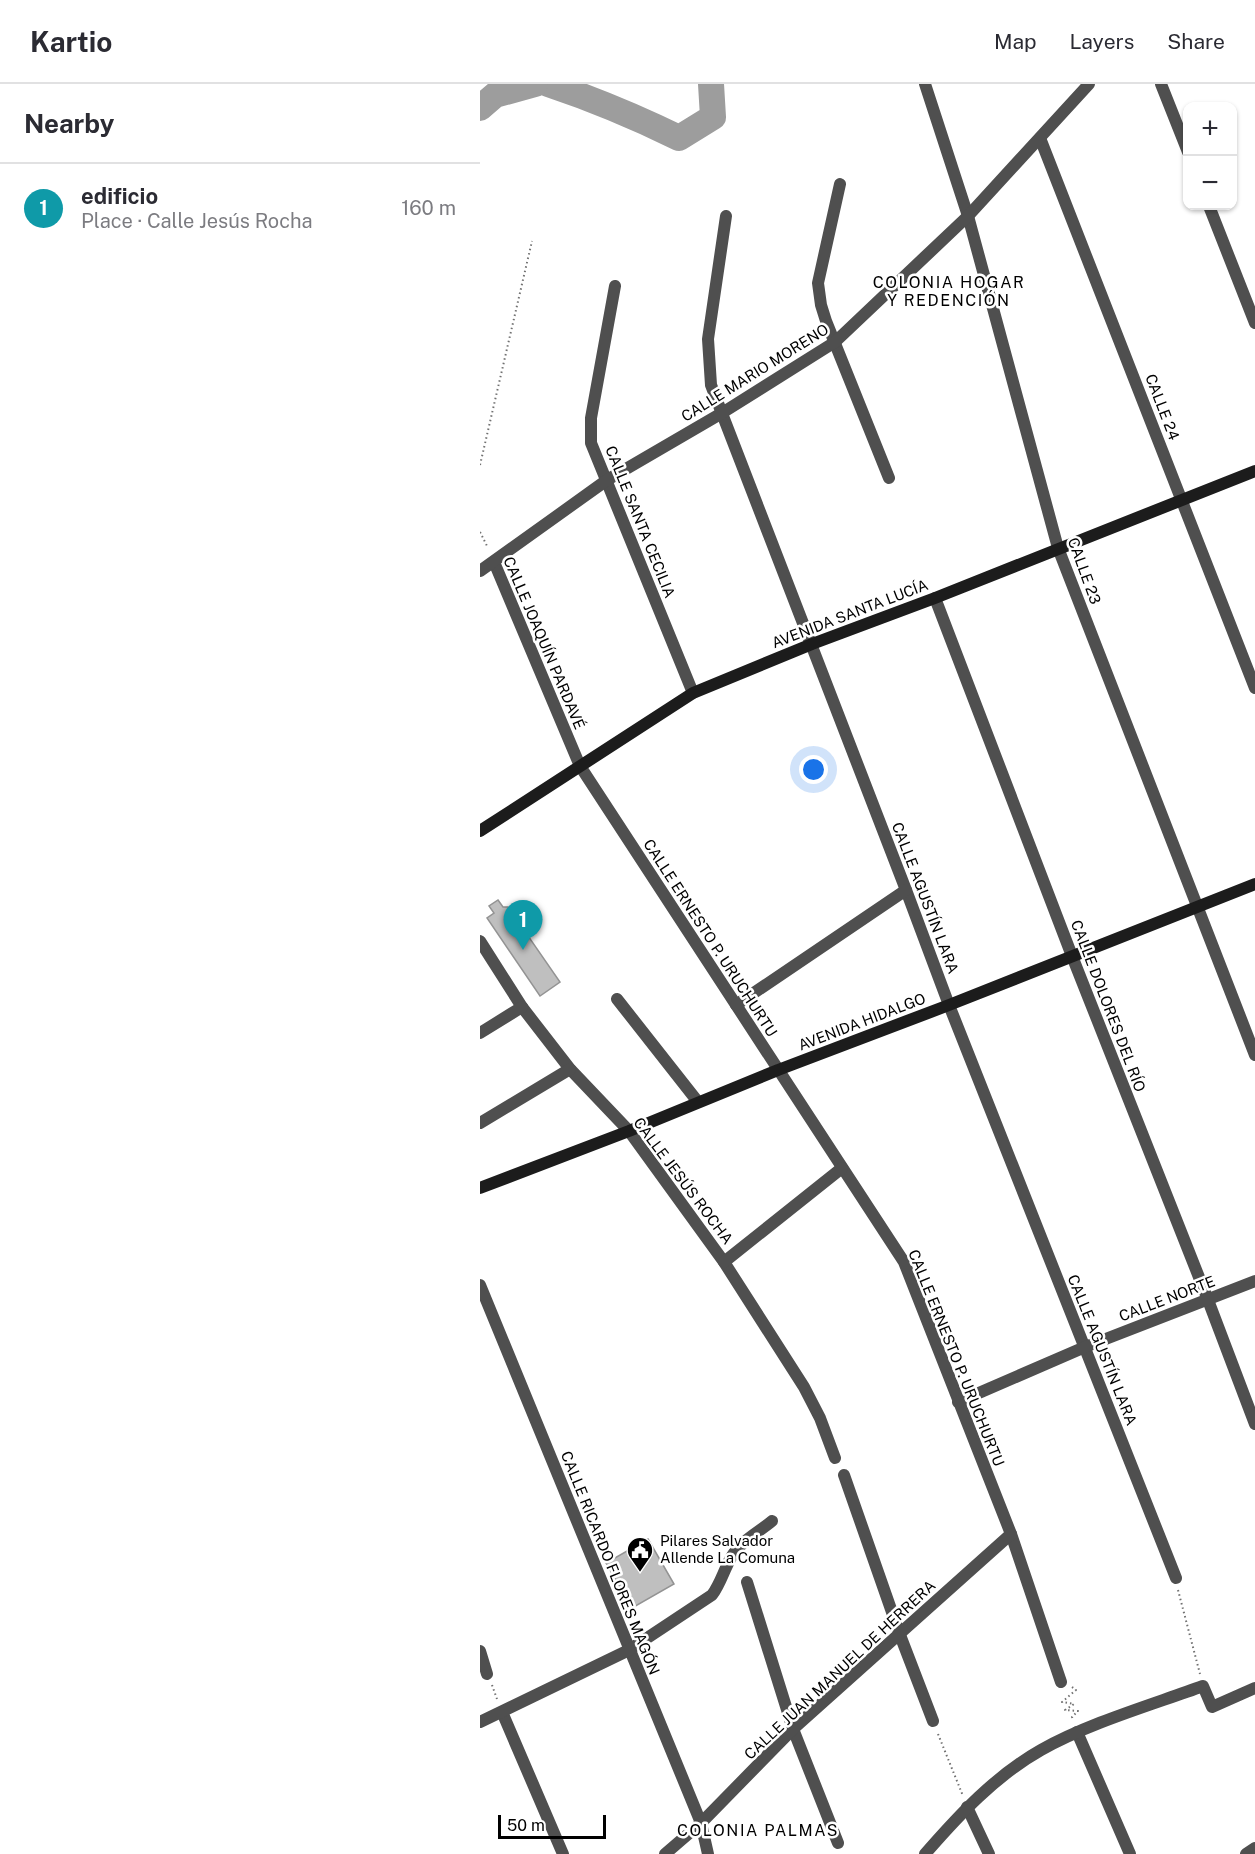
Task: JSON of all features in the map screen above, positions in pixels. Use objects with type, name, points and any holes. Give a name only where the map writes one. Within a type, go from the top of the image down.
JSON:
[{"type":"street","name":"CALLE 23","points":[[925,84],[968,216],[1058,548],[1255,1055]]},
{"type":"street","name":"CALLE MARIO MORENO","points":[[480,571],[607,480],[722,413],[835,342],[968,216],[1089,84]]},
{"type":"street","points":[[1161,84],[1183,139]]},
{"type":"street","name":"CALLE 24","points":[[1040,138],[1255,688]]},
{"type":"street","points":[[840,184],[818,283],[821,305],[889,478]]},
{"type":"street","points":[[1211,210],[1255,323]]},
{"type":"street","name":"CALLE AGUSTÍN LARA","points":[[726,216],[708,339],[711,385],[949,1005],[1176,1578]]},
{"type":"street","name":"CALLE SANTA CECILIA","points":[[615,286],[591,418],[591,443],[693,693]]},
{"type":"street","name":"AVENIDA SANTA LUCÍA","points":[[480,831],[693,693],[812,644],[935,598],[1255,471]]},
{"type":"street","name":"CALLE JOAQUÍN PARDAVÉ","points":[[494,562],[580,766]]},
{"type":"street","name":"CALLE DOLORES DEL RÍO","points":[[935,598],[1255,1424]]},
{"type":"street","name":"CALLE ERNESTO P. URUCHURTU","points":[[580,766],[904,1262],[1011,1534],[1061,1682]]},
{"type":"street","name":"AVENIDA HIDALGO","points":[[480,1188],[1255,884]]},
{"type":"street","points":[[736,1005],[906,890]]},
{"type":"street","name":"CALLE JESÚS ROCHA","points":[[480,941],[522,1007],[570,1069],[629,1131],[724,1262],[804,1388],[820,1418],[835,1458]]},
{"type":"street","points":[[617,999],[698,1102]]},
{"type":"street","points":[[480,1033],[522,1007]]},
{"type":"street","points":[[480,1123],[570,1069]]},
{"type":"street","points":[[724,1262],[842,1168]]},
{"type":"street","name":"CALLE NORTE","points":[[958,1402],[1085,1347],[1255,1281]]},
{"type":"street","name":"CALLE RICARDO FLORES MAGÓN","points":[[480,1285],[701,1823],[708,1854]]},
{"type":"street","points":[[844,1475],[933,1721]]},
{"type":"street","points":[[480,1722],[629,1650],[712,1595],[720,1584],[732,1556],[742,1544],[772,1521]]},
{"type":"street","name":"CALLE JUAN MANUEL DE HERRERA","points":[[665,1854],[701,1823],[793,1730],[1011,1534]]},
{"type":"street","points":[[747,1582],[793,1730],[838,1843]]},
{"type":"street","points":[[480,1651],[487,1674]]},
{"type":"street","points":[[925,1854],[967,1807],[1014,1767],[1040,1750],[1077,1732],[1203,1686],[1212,1707],[1255,1688]]},
{"type":"street","points":[[502,1712],[563,1854]]},
{"type":"street","points":[[1077,1732],[1131,1854]]},
{"type":"street","points":[[967,1807],[989,1854]]},
{"type":"street","points":[[1246,1854],[1255,1848]]},
{"type":"path","points":[[480,465],[532,241]]},
{"type":"path","name":"CALLE JOAQUÍN PARDAVÉ","points":[[480,532],[494,562]]},
{"type":"path","points":[[1176,1578],[1203,1686]]},
{"type":"path","points":[[487,1674],[502,1712]]},
{"type":"path","points":[[1061,1682],[1076,1690],[1062,1702],[1074,1704],[1065,1710],[1078,1711],[1072,1717],[1077,1732]]},
{"type":"path","points":[[933,1721],[967,1807]]},
{"type":"building","points":[[498,900],[503,907],[508,907],[560,982],[540,996],[487,918],[494,913],[489,906]]},
{"type":"building","name":"Pilares Salvador Allende La Comuna","points":[[648,1539],[674,1584],[632,1608],[606,1563]]},
{"type":"waterway","points":[[480,108],[495,95],[535,84]]},
{"type":"waterway","points":[[548,84],[614,109],[679,138],[713,117],[711,84]]},
{"type":"place","name":"edificio","points":[[523,950]]},
{"type":"place","name":"Pilares Salvador Allende La Comuna","points":[[640,1573]]},
{"type":"district","name":"COLONIA HOGAR Y REDENCIÓN","points":[[949,291]]},
{"type":"district","name":"COLONIA PALMAS","points":[[758,1830]]}]
